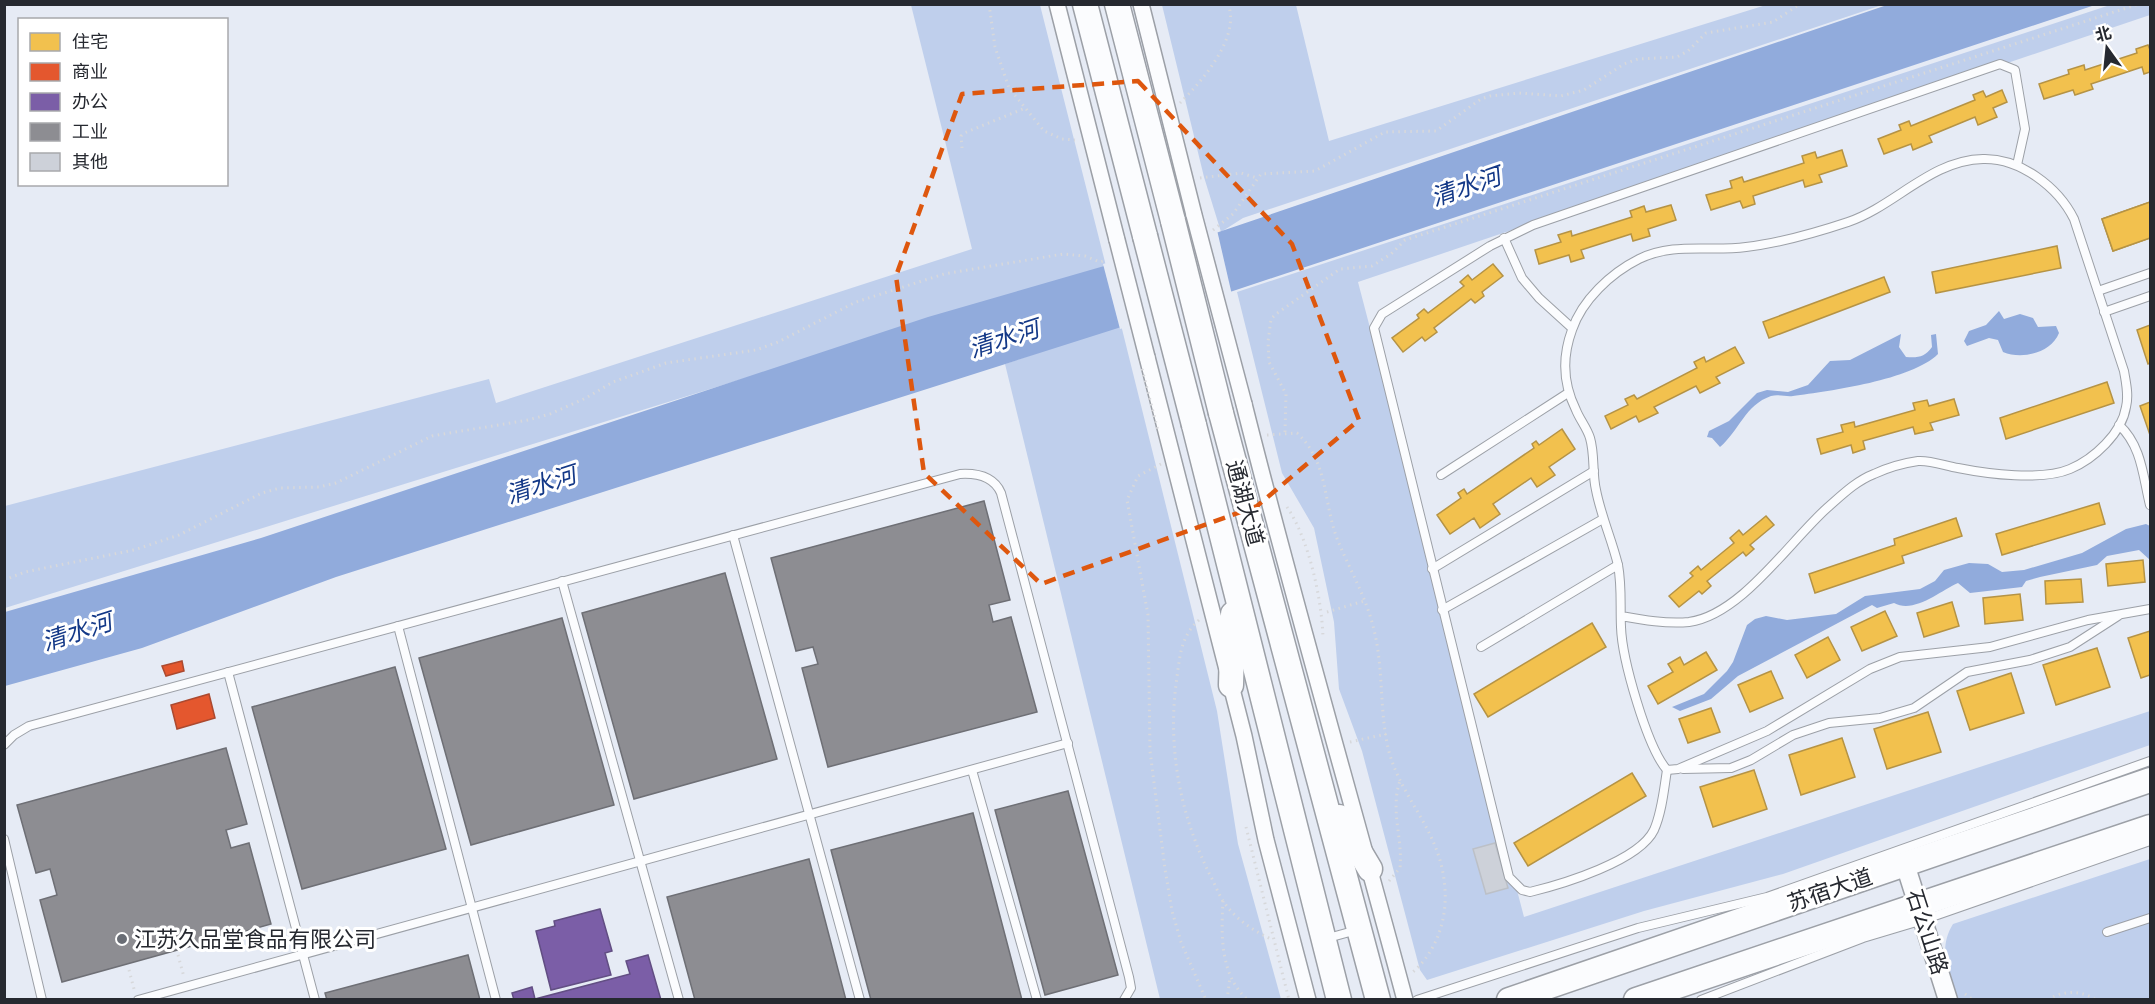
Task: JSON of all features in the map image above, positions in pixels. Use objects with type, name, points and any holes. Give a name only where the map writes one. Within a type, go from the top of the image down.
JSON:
[{"type":"main road","name":"通湖大道","points":[[1085,4],[1339,999]]},
{"type":"main road","name":"通湖大道","points":[[1117,4],[1183,218],[1221,413],[1378,999]]},
{"type":"main road","points":[[1231,685],[1234,584]]},
{"type":"main road","name":"苏宿大道","points":[[1509,999],[2151,780]]},
{"type":"main road","points":[[1325,795],[1376,878]]},
{"type":"main road","name":"苏宿大道","points":[[1636,999],[1823,935],[1921,913],[2151,828]]},
{"type":"street","points":[[1057,4],[1231,685],[1266,840],[1308,999]]},
{"type":"street","points":[[1141,4],[1183,218],[1244,404],[1314,674],[1376,878],[1405,999]]},
{"type":"street","name":"石公山路","points":[[1905,864],[1948,999]]},
{"type":"lane","points":[[1667,770],[1653,831],[1639,847],[1582,876],[1530,892],[1522,890],[1509,877],[1374,328],[1382,314],[1504,238],[1533,225],[2000,64],[2015,70],[2022,107],[2025,129],[2017,165]]},
{"type":"lane","points":[[1621,616],[1663,622],[1691,621],[1719,611],[1748,588],[1852,486],[1873,474],[1919,461],[1970,470],[2047,475],[2071,469],[2093,455],[2119,425],[2126,407],[2127,389],[2098,291],[2068,206],[2050,188],[2017,165],[1984,159],[1948,166],[1878,210],[1850,221],[1794,237],[1747,247],[1687,246],[1655,253],[1618,271],[1605,282],[1579,314],[1572,328],[1564,369],[1568,393],[1589,436],[1603,519],[1618,565],[1622,594],[1621,616],[1624,655],[1646,727],[1660,763],[1667,770]]},
{"type":"lane","points":[[1504,238],[1522,278],[1539,298],[1572,328]]},
{"type":"lane","points":[[2098,291],[2151,273]]},
{"type":"lane","points":[[2104,312],[2151,296]]},
{"type":"lane","points":[[1441,475],[1568,393]]},
{"type":"lane","points":[[2119,425],[2131,436],[2139,454],[2151,505]]},
{"type":"lane","points":[[1432,569],[1594,471]]},
{"type":"lane","points":[[4,745],[14,735],[29,726],[960,474],[973,473],[997,484],[1129,977],[1131,988],[1124,999]]},
{"type":"lane","points":[[1443,610],[1603,519]]},
{"type":"lane","points":[[733,535],[860,999]]},
{"type":"lane","points":[[1481,647],[1618,565]]},
{"type":"lane","points":[[562,581],[679,999]]},
{"type":"lane","points":[[1678,769],[1767,731],[1870,669],[1900,657],[1990,647],[2088,620],[2151,609]]},
{"type":"lane","points":[[1667,770],[1731,768],[1802,732],[1829,723],[1880,718],[1907,710],[1967,672],[2030,660],[2070,647],[2119,615]]},
{"type":"lane","points":[[398,626],[496,999]]},
{"type":"lane","points":[[228,672],[315,999]]},
{"type":"lane","points":[[138,999],[1068,743]]},
{"type":"lane","points":[[1417,999],[1638,928],[1767,897],[2151,761]]},
{"type":"lane","points":[[972,770],[1037,999]]},
{"type":"lane","points":[[4,839],[42,999]]},
{"type":"lane","points":[[1701,999],[1863,938],[1921,913],[2151,841]]},
{"type":"lane","points":[[2107,932],[2151,918]]},
{"type":"lane","points":[[1324,939],[1360,929]]},
{"type":"path","points":[[990,4],[994,47],[1000,69],[1009,88],[1044,131],[1062,139],[1083,141]]},
{"type":"path","points":[[1177,107],[1196,87],[1231,32],[1232,15],[1228,4]]},
{"type":"path","points":[[1195,178],[1241,173],[1257,178],[1272,173],[1315,171],[1385,132],[1436,131],[1481,99],[1490,96],[1519,93],[1561,96],[1584,90],[1624,64],[1638,59],[1677,57],[1688,51],[1706,33],[1773,22],[1800,4]]},
{"type":"path","points":[[962,148],[961,136],[964,133],[1023,108]]},
{"type":"path","points":[[1207,232],[1217,229],[1233,214],[1257,178]]},
{"type":"path","points":[[4,580],[26,572],[134,550],[179,535],[262,493],[280,488],[319,487],[354,477],[432,436],[528,420],[550,414],[586,398],[613,382],[666,363],[756,350],[778,342],[856,302],[944,274],[1063,254],[1085,256],[1100,262],[1111,259]]},
{"type":"path","points":[[1262,436],[1297,433],[1307,442],[1325,481],[1337,538],[1374,630],[1389,752],[1433,838],[1442,864],[1445,890],[1443,922],[1437,938],[1416,970],[1407,977]]},
{"type":"path","points":[[1166,462],[1138,476],[1127,500],[1148,615],[1150,751],[1165,869],[1172,911],[1181,942],[1206,999]]},
{"type":"path","points":[[1327,612],[1364,601]]},
{"type":"path","points":[[1205,614],[1191,627],[1182,642],[1175,693],[1173,736],[1177,775],[1197,848],[1223,901],[1246,925],[1273,940]]},
{"type":"path","points":[[1345,743],[1386,734]]},
{"type":"path","points":[[1376,878],[1398,874],[1400,868],[1395,816],[1396,791],[1401,778]]},
{"type":"path","points":[[1223,901],[1223,944],[1230,975],[1241,993],[1248,999]]},
{"type":"path","points":[[178,956],[187,986]]},
{"type":"path","points":[[129,970],[138,999]]},
{"type":"path","points":[[1227,999],[1230,975]]},
{"type":"path","points":[[2048,999],[2066,992],[2080,993],[2096,999]]},
{"type":"highlighted area","points":[[1138,81],[1292,244],[1359,420],[1257,506],[1041,584],[924,473],[896,276],[962,94]]},
{"type":"shaded area","points":[[911,5],[1040,5],[1106,266],[5,608],[5,506],[489,379],[496,403],[972,249]]},
{"type":"shaded area","points":[[1162,5],[1296,5],[1329,141],[1766,5],[1882,5],[1243,218],[1221,232],[1204,177]]},
{"type":"shaded area","points":[[2110,5],[2150,5],[2150,15],[1358,282],[1524,917],[2150,711],[2150,745],[1783,874],[1644,911],[1427,980],[1420,970],[1362,751],[1339,689],[1334,622],[1314,528],[1282,473],[1237,292]]},
{"type":"shaded area","points":[[1121,325],[1217,711],[1238,844],[1281,999],[1160,999],[1005,364]]},
{"type":"shaded area","points":[[2150,859],[2150,999],[1958,999],[1948,971],[1945,952],[1948,934],[1953,924]]},
{"type":"water","name":"清水河","points":[[1887,5],[2095,5],[1203,301],[336,577],[142,648],[5,686],[5,612],[261,538],[928,317],[1201,238]]},
{"type":"water","points":[[1999,311],[2004,319],[2020,314],[2033,318],[2038,327],[2056,326],[2059,333],[2050,346],[2027,355],[2003,352],[1998,340],[1989,338],[1967,346],[1964,341],[1969,331],[1986,325]]},
{"type":"water","points":[[1901,334],[1899,347],[1906,357],[1918,357],[1927,353],[1932,347],[1931,335],[1936,334],[1938,354],[1910,371],[1870,383],[1793,396],[1771,396],[1762,400],[1748,412],[1720,447],[1712,438],[1707,437],[1709,431],[1729,421],[1757,393],[1767,390],[1788,392],[1808,385],[1830,361],[1850,360]]},
{"type":"water","points":[[2146,524],[2150,526],[2150,560],[2139,550],[2107,556],[2097,565],[2026,581],[2022,587],[1970,593],[1958,583],[1918,604],[1902,606],[1894,603],[1877,608],[1872,605],[1738,676],[1711,699],[1680,711],[1672,707],[1704,694],[1727,671],[1733,662],[1747,625],[1755,619],[1766,616],[1787,620],[1836,614],[1865,596],[1920,589],[1935,581],[1944,570],[1969,563],[1988,564],[2002,572],[2024,570],[2082,553],[2126,529]]},
{"type":"pier","points":[[1217,230],[1232,295],[1120,329],[1103,264]]},
{"type":"building: 住宅","points":[[2148,45],[2150,72],[2144,74],[2142,67],[2091,84],[2093,89],[2075,95],[2073,90],[2044,99],[2039,84],[2069,74],[2068,70],[2084,65],[2085,70],[2137,53],[2136,49]]},
{"type":"building: 住宅","points":[[2002,90],[2007,102],[1993,108],[1997,117],[1978,125],[1975,117],[1929,136],[1932,142],[1913,150],[1911,144],[1884,154],[1878,139],[1901,130],[1899,125],[1909,121],[1911,126],[1975,100],[1973,95],[1983,91],[1986,97]]},
{"type":"building: 住宅","points":[[1842,150],[1847,166],[1819,175],[1822,182],[1805,187],[1803,180],[1753,196],[1755,204],[1743,208],[1740,201],[1711,210],[1706,195],[1732,188],[1730,181],[1742,177],[1744,182],[1804,163],[1802,156],[1815,152],[1817,158]]},
{"type":"building: 住宅","points":[[2150,202],[2150,238],[2113,251],[2102,219]]},
{"type":"building: 住宅","points":[[2150,202],[2150,238],[2113,251],[2102,219]]},
{"type":"building: 住宅","points":[[1671,205],[1676,220],[1648,229],[1650,236],[1633,241],[1631,234],[1581,250],[1584,258],[1571,262],[1569,255],[1539,264],[1535,250],[1561,242],[1558,235],[1571,231],[1572,236],[1632,217],[1630,211],[1644,206],[1646,212]]},
{"type":"building: 住宅","points":[[2057,246],[2061,268],[1936,293],[1932,272]]},
{"type":"building: 住宅","points":[[1493,264],[1503,276],[1482,292],[1484,296],[1475,303],[1471,299],[1434,328],[1437,332],[1425,341],[1422,337],[1403,352],[1392,338],[1419,318],[1417,315],[1424,309],[1428,313],[1464,286],[1460,282],[1468,275],[1472,280]]},
{"type":"building: 住宅","points":[[1884,277],[1890,292],[1769,338],[1763,322]]},
{"type":"building: 住宅","points":[[2150,325],[2150,363],[2148,364],[2137,330]]},
{"type":"building: 住宅","points":[[1735,347],[1744,363],[1716,377],[1720,383],[1700,393],[1696,386],[1654,407],[1658,413],[1639,422],[1636,416],[1611,429],[1605,416],[1628,405],[1625,399],[1634,395],[1637,399],[1697,368],[1694,362],[1704,357],[1706,362]]},
{"type":"building: 住宅","points":[[2107,382],[2114,403],[2006,439],[2000,418]]},
{"type":"building: 住宅","points":[[1954,399],[1959,415],[1930,423],[1933,430],[1915,434],[1913,427],[1863,441],[1865,449],[1853,453],[1851,445],[1821,454],[1817,439],[1843,432],[1841,425],[1854,422],[1855,427],[1915,410],[1913,403],[1927,400],[1929,406]]},
{"type":"building: 住宅","points":[[2150,402],[2150,435],[2140,406]]},
{"type":"building: 住宅","points":[[1562,429],[1575,449],[1549,467],[1555,475],[1537,487],[1531,478],[1493,504],[1500,514],[1480,528],[1474,518],[1450,534],[1437,515],[1461,498],[1458,493],[1464,489],[1467,494],[1534,448],[1532,444],[1536,441],[1539,445]]},
{"type":"building: 住宅","points":[[2099,503],[2105,524],[2002,555],[1996,534]]},
{"type":"building: 住宅","points":[[1766,516],[1774,525],[1750,545],[1754,549],[1746,556],[1743,552],[1707,581],[1711,586],[1702,594],[1699,591],[1679,607],[1669,596],[1693,576],[1690,573],[1698,566],[1701,570],[1734,543],[1730,538],[1739,530],[1743,535]]},
{"type":"building: 住宅","points":[[1956,518],[1962,536],[1902,556],[1904,563],[1815,593],[1809,574],[1895,545],[1894,539]]},
{"type":"building: 住宅","points":[[2143,560],[2145,582],[2108,586],[2106,564]]},
{"type":"building: 住宅","points":[[2081,579],[2083,602],[2046,604],[2045,581]]},
{"type":"building: 住宅","points":[[2020,594],[2023,620],[1985,624],[1983,598]]},
{"type":"building: 住宅","points":[[1952,602],[1959,626],[1924,637],[1917,613]]},
{"type":"building: 住宅","points":[[1885,611],[1897,636],[1862,651],[1851,627]]},
{"type":"building: 住宅","points":[[1592,623],[1606,647],[1488,717],[1474,694]]},
{"type":"building: 住宅","points":[[2150,631],[2150,675],[2141,678],[2128,638]]},
{"type":"building: 住宅","points":[[1828,637],[1840,660],[1807,678],[1795,655]]},
{"type":"building: 住宅","points":[[2097,648],[2110,687],[2056,705],[2043,665]]},
{"type":"building: 住宅","points":[[1706,652],[1717,670],[1658,704],[1648,686],[1673,672],[1668,664],[1680,657],[1684,665]]},
{"type":"building: 住宅","points":[[1771,671],[1783,698],[1750,712],[1738,685]]},
{"type":"building: 住宅","points":[[2011,673],[2024,713],[1970,730],[1957,691]]},
{"type":"building: 住宅","points":[[1711,708],[1720,732],[1688,743],[1679,719]]},
{"type":"building: 住宅","points":[[1928,712],[1941,752],[1887,769],[1874,729]]},
{"type":"building: 住宅","points":[[1842,738],[1855,777],[1801,795],[1789,755]]},
{"type":"building: 住宅","points":[[1754,770],[1767,809],[1713,827],[1700,787]]},
{"type":"building: 住宅","points":[[1632,773],[1646,796],[1528,866],[1514,843]]},
{"type":"building: 商业","points":[[182,661],[184,671],[166,676],[162,666]]},
{"type":"building: 商业","points":[[209,694],[215,718],[177,729],[171,705]]},
{"type":"building: 办公","points":[[600,909],[612,951],[605,953],[611,975],[551,990],[536,931],[555,926],[554,921]]},
{"type":"building: 办公","points":[[648,955],[661,1000],[514,1000],[512,993],[532,987],[535,999],[630,974],[626,961]]},
{"type":"building: 工业","points":[[984,501],[1010,600],[989,605],[993,622],[1011,617],[1037,712],[828,767],[802,668],[818,664],[813,647],[796,651],[771,558]]},
{"type":"building: 工业","points":[[725,573],[777,759],[634,799],[582,613]]},
{"type":"building: 工业","points":[[562,618],[614,805],[471,845],[419,658]]},
{"type":"building: 工业","points":[[395,667],[446,849],[302,889],[252,707]]},
{"type":"building: 工业","points":[[226,748],[247,824],[226,830],[231,848],[249,843],[271,924],[62,982],[40,900],[57,895],[50,869],[36,873],[17,805]]},
{"type":"building: 工业","points":[[1068,791],[1118,975],[1045,995],[995,810]]},
{"type":"building: 工业","points":[[973,813],[1022,1000],[871,1000],[831,850]]},
{"type":"building: 工业","points":[[809,859],[846,1000],[695,1000],[667,897]]},
{"type":"building: 工业","points":[[468,955],[480,1000],[327,1000],[325,993]]},
{"type":"building: 其他","points":[[1495,843],[1508,888],[1486,894],[1473,849]]},
{"type":"place","name":"江苏久品堂食品有限公司","points":[[122,939]]}]
